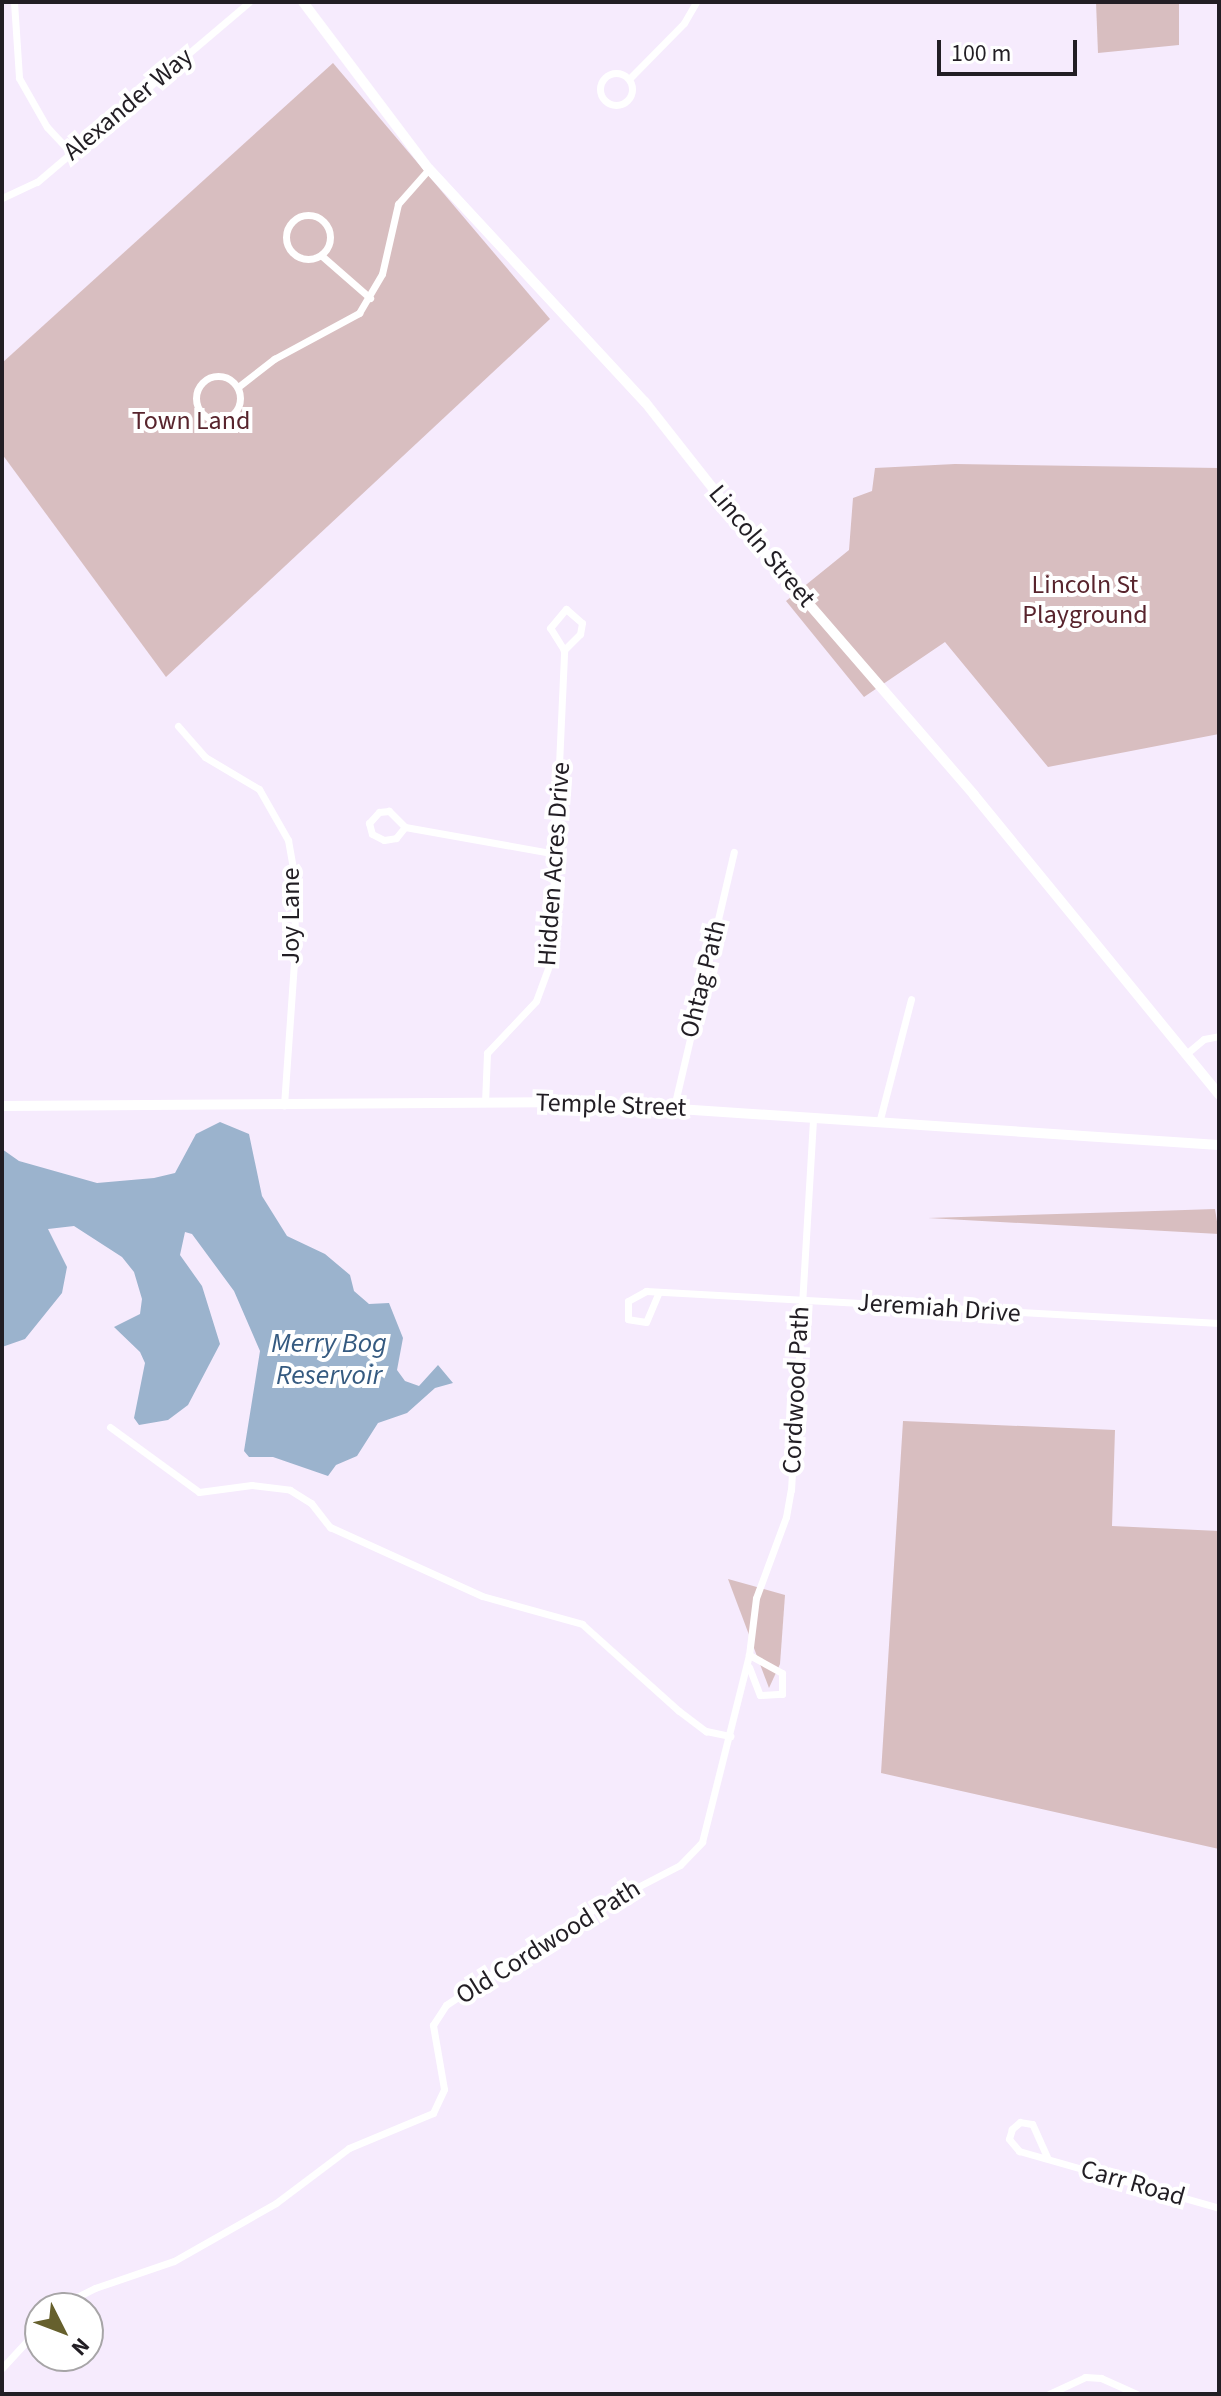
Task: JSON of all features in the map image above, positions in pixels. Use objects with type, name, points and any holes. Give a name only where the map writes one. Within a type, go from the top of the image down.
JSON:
[{"type":"main road","name":"Lincoln Street","points":[[303,2],[429,169],[645,402],[756,543],[974,795],[1219,1094]]},
{"type":"main road","name":"Temple Street","points":[[2,1106],[485,1103],[674,1107],[1219,1145]]},
{"type":"street","points":[[14,2],[19,78],[47,127],[70,152]]},
{"type":"street","name":"Alexander Way","points":[[2,198],[37,182],[249,2]]},
{"type":"street","points":[[630,78],[610,75],[600,87],[602,98],[613,106],[623,102],[631,92],[630,78],[684,23],[696,2]]},
{"type":"street","points":[[238,387],[274,359],[346,322],[370,298],[382,274],[392,217],[406,191],[429,169]]},
{"type":"street","points":[[307,215],[326,223],[330,244],[322,256],[307,260],[293,254],[286,241],[294,220],[307,215]]},
{"type":"street","points":[[322,256],[370,298]]},
{"type":"street","points":[[210,376],[224,376],[238,387],[240,404],[232,416],[210,419],[198,408],[196,393],[210,376]]},
{"type":"street","name":"Hidden Acres Drive","points":[[485,1103],[487,1053],[536,1001],[546,981],[554,932],[564,650],[550,628],[566,609],[582,623],[580,634],[564,650]]},
{"type":"street","name":"Joy Lane","points":[[178,726],[205,757],[259,789],[288,840],[295,948],[283,1106]]},
{"type":"street","points":[[405,827],[396,838],[384,840],[372,834],[369,823],[389,811],[405,827],[556,854]]},
{"type":"street","name":"Ohtag Path","points":[[674,1107],[734,852]]},
{"type":"street","points":[[879,1123],[911,999]]},
{"type":"street","points":[[1186,1054],[1204,1039],[1219,1036]]},
{"type":"street","name":"Cordwood Path","points":[[749,1655],[782,1673],[782,1694],[769,1698],[754,1688],[749,1655],[756,1598],[791,1490],[813,1119]]},
{"type":"street","name":"Jeremiah Drive","points":[[658,1294],[646,1322],[628,1319],[626,1305],[633,1296],[658,1294],[1219,1323]]},
{"type":"street","points":[[110,1427],[199,1492],[252,1485],[290,1490],[311,1503],[330,1527],[482,1596],[582,1624],[679,1711],[706,1731],[730,1736]]},
{"type":"street","name":"Old Cordwood Path","points":[[87,2292],[174,2261],[276,2203],[349,2148],[433,2113],[444,2089],[432,2036],[437,2016],[455,1998],[574,1920],[687,1860],[709,1828],[749,1655]]},
{"type":"street","name":"Carr Road","points":[[1047,2157],[1038,2130],[1026,2122],[1015,2125],[1009,2134],[1012,2145],[1047,2157],[1219,2208]]},
{"type":"street","points":[[2,2368],[24,2344]]},
{"type":"street","points":[[1049,2394],[1085,2377],[1101,2378],[1137,2394]]},
{"type":"green space","points":[[1096,2],[1179,2],[1179,45],[1098,53]]},
{"type":"green space","name":"Town Land","points":[[333,63],[550,319],[166,677],[2,454],[2,363]]},
{"type":"green space","name":"Lincoln St Playground","points":[[955,464],[1219,468],[1219,734],[1048,767],[945,642],[864,697],[786,601],[849,550],[853,498],[872,491],[875,468]]},
{"type":"green space","points":[[1215,1209],[1219,1234],[928,1218],[1155,1211]]},
{"type":"green space","points":[[903,1421],[1115,1430],[1112,1526],[1219,1531],[1219,1849],[881,1773]]},
{"type":"green space","points":[[728,1579],[785,1595],[780,1664],[769,1688]]},
{"type":"water","name":"Merry Bog Reservoir","points":[[220,1122],[249,1134],[262,1196],[287,1236],[325,1254],[350,1275],[354,1291],[369,1304],[389,1303],[403,1338],[397,1370],[405,1381],[419,1386],[438,1365],[453,1383],[435,1388],[407,1413],[378,1423],[357,1456],[336,1465],[328,1476],[273,1457],[249,1457],[244,1451],[260,1351],[234,1291],[192,1234],[185,1232],[180,1255],[202,1286],[220,1344],[188,1405],[168,1420],[139,1425],[134,1418],[145,1363],[140,1352],[114,1327],[140,1314],[142,1299],[134,1272],[122,1257],[74,1226],[48,1229],[67,1267],[62,1293],[25,1339],[2,1347],[2,1149],[19,1161],[97,1183],[154,1178],[175,1173],[196,1134]]}]
